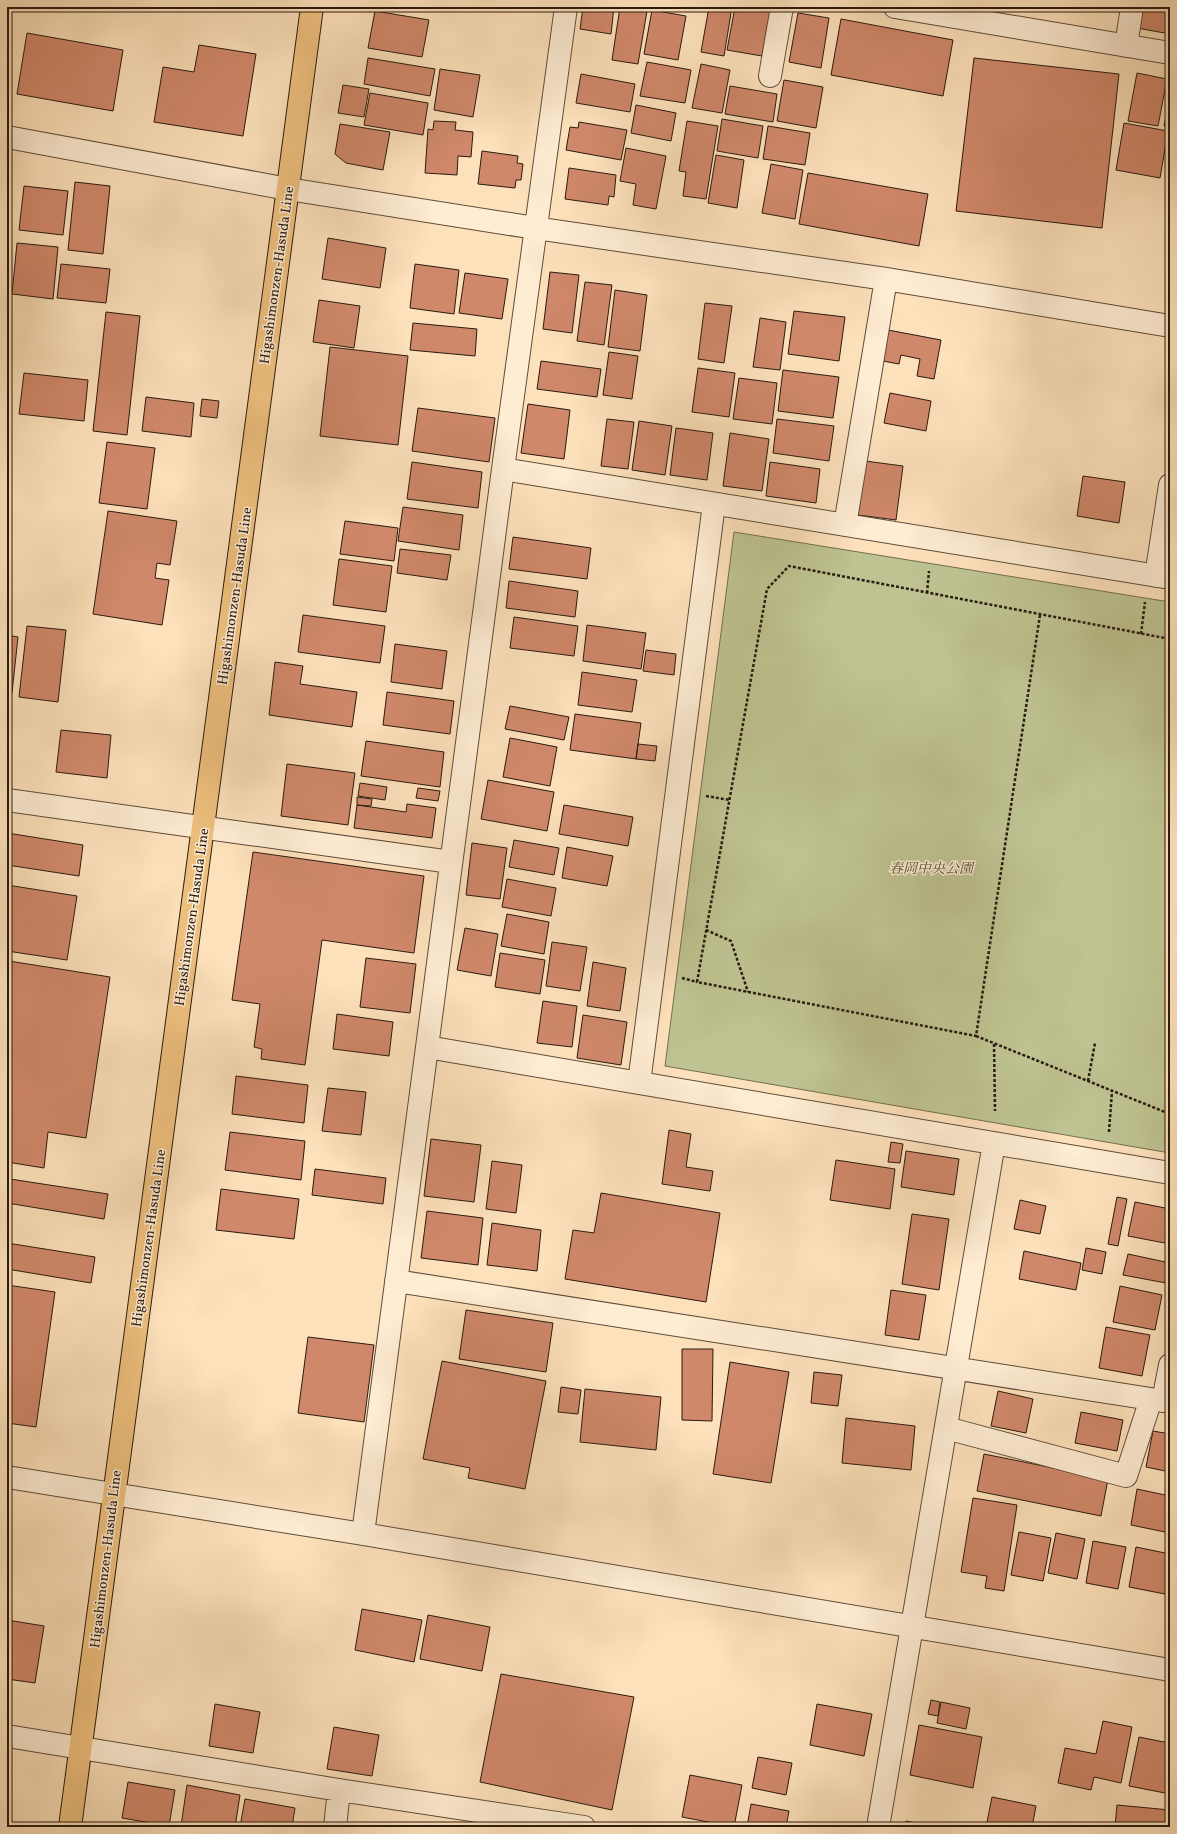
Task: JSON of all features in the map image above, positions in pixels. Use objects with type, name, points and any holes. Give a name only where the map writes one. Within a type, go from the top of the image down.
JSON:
[{"type":"main road","name":"Higashimonzen-Hasuda Line","points":[[70,1827],[312,7]]},
{"type":"street","points":[[362,1534],[535,228],[566,7]]},
{"type":"street","points":[[770,76],[782,7]]},
{"type":"street","points":[[895,7],[1170,53]]},
{"type":"street","points":[[1126,46],[1132,7]]},
{"type":"street","points":[[7,137],[288,189],[535,228],[886,279],[1170,326]]},
{"type":"street","points":[[845,525],[886,279]]},
{"type":"street","points":[[503,469],[1163,577],[1170,485]]},
{"type":"street","points":[[639,1083],[714,504]]},
{"type":"street","points":[[7,800],[203,826],[451,862]]},
{"type":"street","points":[[426,1047],[1170,1173]]},
{"type":"street","points":[[878,1827],[994,1143]]},
{"type":"street","points":[[396,1281],[1161,1401]]},
{"type":"street","points":[[946,1428],[1126,1476],[1161,1401],[1170,1365]]},
{"type":"street","points":[[7,1477],[362,1534],[911,1628],[1170,1670]]},
{"type":"street","points":[[7,1736],[339,1790],[584,1827]]},
{"type":"street","points":[[335,1827],[339,1790]]},
{"type":"path","points":[[697,982],[767,589],[789,566],[1170,639]]},
{"type":"path","points":[[927,593],[929,571]]},
{"type":"path","points":[[1141,634],[1146,596]]},
{"type":"path","points":[[976,1036],[1040,615]]},
{"type":"path","points":[[706,796],[730,800]]},
{"type":"path","points":[[706,930],[731,942],[748,992]]},
{"type":"path","points":[[681,978],[976,1036],[1170,1114]]},
{"type":"path","points":[[1088,1081],[1095,1043]]},
{"type":"path","points":[[994,1044],[995,1111]]},
{"type":"path","points":[[1109,1132],[1112,1091]]},
{"type":"green space","name":"春岡中央公園","points":[[734,532],[1170,602],[1170,1153],[665,1066]]},
{"type":"building","points":[[412,7],[434,7],[433,10]]},
{"type":"building","points":[[583,7],[614,7],[611,34],[580,29]]},
{"type":"building","points":[[620,7],[647,11],[638,64],[612,60]]},
{"type":"building","points":[[709,7],[732,7],[724,56],[701,52]]},
{"type":"building","points":[[735,7],[770,11],[762,56],[727,50]]},
{"type":"building","points":[[1141,7],[1170,7],[1170,34],[1137,28]]},
{"type":"building","points":[[652,10],[686,16],[678,60],[644,54]]},
{"type":"building","points":[[375,11],[429,20],[422,57],[368,48]]},
{"type":"building","points":[[798,13],[829,18],[821,68],[789,62]]},
{"type":"building","points":[[841,19],[953,40],[943,96],[831,75]]},
{"type":"building","points":[[27,33],[123,50],[113,111],[17,94]]},
{"type":"building","points":[[199,45],[256,54],[243,136],[154,122],[163,67],[194,72]]},
{"type":"building","points":[[368,58],[435,69],[430,96],[364,84]]},
{"type":"building","points":[[974,58],[1119,74],[1102,228],[956,211]]},
{"type":"building","points":[[647,62],[691,70],[685,103],[640,96]]},
{"type":"building","points":[[701,64],[730,70],[722,113],[692,108]]},
{"type":"building","points":[[440,69],[480,75],[473,117],[434,110]]},
{"type":"building","points":[[1137,73],[1167,79],[1158,126],[1128,121]]},
{"type":"building","points":[[581,74],[635,84],[630,112],[576,103]]},
{"type":"building","points":[[784,80],[823,87],[816,128],[777,121]]},
{"type":"building","points":[[343,85],[369,89],[364,117],[338,113]]},
{"type":"building","points":[[730,86],[777,94],[773,122],[725,114]]},
{"type":"building","points":[[370,93],[428,103],[423,135],[364,125]]},
{"type":"building","points":[[1170,95],[1170,127],[1164,126]]},
{"type":"building","points":[[636,105],[676,113],[671,141],[631,133]]},
{"type":"building","points":[[722,119],[763,126],[758,158],[717,151]]},
{"type":"building","points":[[434,121],[456,122],[455,130],[473,132],[471,157],[458,156],[457,175],[425,173],[428,129],[433,130]]},
{"type":"building","points":[[687,121],[718,126],[706,199],[683,196],[686,172],[679,171]]},
{"type":"building","points":[[579,122],[627,130],[621,160],[566,150],[570,127],[578,128]]},
{"type":"building","points":[[1124,123],[1168,131],[1160,178],[1116,170]]},
{"type":"building","points":[[340,124],[390,132],[383,170],[346,163],[335,154]]},
{"type":"building","points":[[768,126],[810,133],[805,165],[763,159]]},
{"type":"building","points":[[626,148],[666,156],[656,209],[633,205],[636,184],[620,181]]},
{"type":"building","points":[[482,151],[518,156],[517,163],[523,164],[521,180],[516,180],[515,188],[478,184]]},
{"type":"building","points":[[716,155],[744,160],[737,208],[708,203]]},
{"type":"building","points":[[771,164],[803,170],[795,219],[762,213]]},
{"type":"building","points":[[569,168],[616,175],[614,197],[609,196],[608,205],[565,199]]},
{"type":"building","points":[[808,173],[928,194],[919,246],[799,224]]},
{"type":"building","points":[[75,182],[110,186],[103,254],[68,250]]},
{"type":"building","points":[[24,186],[68,191],[63,235],[19,230]]},
{"type":"building","points":[[328,238],[386,248],[380,288],[322,279]]},
{"type":"building","points":[[17,243],[58,247],[53,299],[12,294]]},
{"type":"building","points":[[61,264],[110,269],[106,303],[57,298]]},
{"type":"building","points":[[415,264],[459,270],[454,314],[410,308]]},
{"type":"building","points":[[550,272],[579,275],[572,333],[543,329]]},
{"type":"building","points":[[465,273],[508,279],[502,319],[459,313]]},
{"type":"building","points":[[585,282],[612,285],[604,345],[577,341]]},
{"type":"building","points":[[615,290],[647,295],[640,351],[608,347]]},
{"type":"building","points":[[319,300],[360,306],[354,348],[313,342]]},
{"type":"building","points":[[705,303],[732,306],[724,363],[698,359]]},
{"type":"building","points":[[794,311],[845,317],[839,361],[788,354]]},
{"type":"building","points":[[106,312],[140,316],[127,435],[93,431]]},
{"type":"building","points":[[760,318],[786,322],[780,370],[753,367]]},
{"type":"building","points":[[413,323],[477,329],[475,356],[410,350]]},
{"type":"building","points":[[888,330],[941,340],[934,379],[917,376],[920,359],[901,355],[899,364],[883,361]]},
{"type":"building","points":[[330,347],[408,356],[398,445],[320,436]]},
{"type":"building","points":[[609,352],[638,356],[632,399],[603,395]]},
{"type":"building","points":[[541,361],[601,369],[597,397],[537,389]]},
{"type":"building","points":[[698,368],[735,373],[729,417],[692,412]]},
{"type":"building","points":[[783,370],[839,377],[833,418],[778,411]]},
{"type":"building","points":[[24,373],[88,380],[84,421],[19,414]]},
{"type":"building","points":[[739,378],[777,383],[772,424],[733,419]]},
{"type":"building","points":[[890,393],[931,401],[926,431],[884,423]]},
{"type":"building","points":[[146,397],[194,403],[191,437],[142,431]]},
{"type":"building","points":[[202,399],[219,401],[217,418],[200,416]]},
{"type":"building","points":[[528,404],[570,410],[564,459],[521,453]]},
{"type":"building","points":[[418,408],[495,418],[489,462],[412,451]]},
{"type":"building","points":[[607,419],[634,422],[628,469],[601,466]]},
{"type":"building","points":[[777,419],[834,426],[829,461],[773,453]]},
{"type":"building","points":[[639,421],[672,426],[665,475],[632,470]]},
{"type":"building","points":[[676,428],[713,433],[707,480],[670,475]]},
{"type":"building","points":[[730,433],[769,439],[762,491],[723,486]]},
{"type":"building","points":[[107,442],[155,448],[147,509],[99,503]]},
{"type":"building","points":[[865,461],[903,466],[896,520],[858,515]]},
{"type":"building","points":[[412,462],[482,472],[478,508],[407,499]]},
{"type":"building","points":[[770,462],[820,469],[816,503],[766,496]]},
{"type":"building","points":[[1083,476],[1125,482],[1119,523],[1077,516]]},
{"type":"building","points":[[403,507],[463,515],[459,550],[398,541]]},
{"type":"building","points":[[108,511],[177,521],[170,565],[157,563],[155,578],[169,580],[162,625],[93,614]]},
{"type":"building","points":[[345,521],[398,528],[394,561],[340,554]]},
{"type":"building","points":[[513,537],[591,548],[587,579],[509,569]]},
{"type":"building","points":[[400,549],[451,555],[447,580],[397,573]]},
{"type":"building","points":[[339,559],[392,566],[386,612],[333,605]]},
{"type":"building","points":[[509,581],[578,591],[575,617],[506,608]]},
{"type":"building","points":[[303,615],[385,626],[380,663],[298,652]]},
{"type":"building","points":[[514,617],[578,626],[574,656],[510,648]]},
{"type":"building","points":[[587,625],[646,633],[641,669],[583,661]]},
{"type":"building","points":[[27,626],[66,630],[58,702],[19,697]]},
{"type":"building","points":[[7,635],[18,637],[12,693],[7,692]]},
{"type":"building","points":[[395,644],[447,651],[442,689],[391,682]]},
{"type":"building","points":[[646,650],[676,654],[674,675],[643,671]]},
{"type":"building","points":[[275,662],[303,666],[300,684],[357,692],[352,727],[269,715]]},
{"type":"building","points":[[582,672],[637,680],[632,712],[578,705]]},
{"type":"building","points":[[387,692],[454,701],[450,734],[383,725]]},
{"type":"building","points":[[510,706],[569,717],[564,740],[505,729]]},
{"type":"building","points":[[575,714],[641,723],[636,759],[570,750]]},
{"type":"building","points":[[61,730],[111,735],[107,778],[56,772]]},
{"type":"building","points":[[510,738],[557,747],[550,786],[503,777]]},
{"type":"building","points":[[366,741],[444,752],[440,787],[361,776]]},
{"type":"building","points":[[638,744],[657,746],[655,761],[636,759]]},
{"type":"building","points":[[287,764],[355,773],[348,825],[281,816]]},
{"type":"building","points":[[488,780],[554,792],[547,831],[481,819]]},
{"type":"building","points":[[360,783],[387,787],[385,800],[358,796]]},
{"type":"building","points":[[418,788],[440,791],[438,801],[416,798]]},
{"type":"building","points":[[357,797],[372,799],[371,806],[357,805]]},
{"type":"building","points":[[407,804],[436,808],[432,838],[354,828],[357,805],[406,812]]},
{"type":"building","points":[[564,805],[633,817],[628,846],[559,834]]},
{"type":"building","points":[[7,833],[83,845],[79,876],[7,865]]},
{"type":"building","points":[[514,840],[559,848],[554,875],[509,867]]},
{"type":"building","points":[[472,843],[507,848],[500,899],[466,895]]},
{"type":"building","points":[[567,847],[613,856],[607,886],[562,878]]},
{"type":"building","points":[[253,852],[424,876],[414,953],[322,940],[305,1065],[261,1059],[262,1049],[254,1047],[260,1004],[232,1000]]},
{"type":"building","points":[[507,879],[556,888],[551,916],[502,907]]},
{"type":"building","points":[[7,885],[77,896],[67,960],[7,951]]},
{"type":"building","points":[[507,914],[549,922],[544,954],[501,946]]},
{"type":"building","points":[[465,928],[498,934],[491,976],[457,970]]},
{"type":"building","points":[[552,942],[587,947],[580,991],[546,986]]},
{"type":"building","points":[[500,953],[545,960],[540,994],[495,987]]},
{"type":"building","points":[[366,958],[416,964],[410,1013],[360,1007]]},
{"type":"building","points":[[9,961],[110,977],[86,1138],[48,1132],[44,1168],[7,1162],[7,977]]},
{"type":"building","points":[[593,962],[626,968],[620,1011],[587,1006]]},
{"type":"building","points":[[543,1001],[577,1006],[572,1047],[537,1043]]},
{"type":"building","points":[[337,1014],[393,1022],[389,1056],[333,1049]]},
{"type":"building","points":[[583,1015],[627,1022],[621,1065],[577,1058]]},
{"type":"building","points":[[236,1076],[308,1085],[304,1123],[232,1114]]},
{"type":"building","points":[[328,1088],[366,1092],[361,1135],[322,1131]]},
{"type":"building","points":[[669,1130],[691,1134],[686,1167],[713,1171],[710,1191],[662,1184]]},
{"type":"building","points":[[230,1132],[305,1141],[301,1180],[225,1170]]},
{"type":"building","points":[[431,1139],[481,1145],[474,1202],[424,1196]]},
{"type":"building","points":[[891,1142],[903,1144],[900,1163],[888,1162]]},
{"type":"building","points":[[906,1151],[959,1159],[954,1195],[901,1187]]},
{"type":"building","points":[[836,1160],[895,1169],[890,1209],[830,1200]]},
{"type":"building","points":[[492,1161],[522,1165],[516,1213],[486,1209]]},
{"type":"building","points":[[315,1169],[386,1178],[383,1204],[312,1195]]},
{"type":"building","points":[[10,1179],[108,1194],[104,1219],[7,1203]]},
{"type":"building","points":[[221,1189],[299,1199],[294,1239],[216,1230]]},
{"type":"building","points":[[601,1193],[720,1213],[706,1302],[565,1279],[573,1230],[594,1233]]},
{"type":"building","points":[[1117,1197],[1127,1199],[1118,1246],[1108,1244]]},
{"type":"building","points":[[1020,1200],[1046,1206],[1040,1234],[1014,1229]]},
{"type":"building","points":[[1135,1202],[1170,1209],[1170,1244],[1128,1236]]},
{"type":"building","points":[[427,1211],[483,1218],[478,1265],[421,1258]]},
{"type":"building","points":[[912,1214],[949,1219],[939,1290],[902,1284]]},
{"type":"building","points":[[492,1223],[541,1230],[537,1271],[487,1265]]},
{"type":"building","points":[[7,1243],[95,1257],[91,1283],[7,1269]]},
{"type":"building","points":[[1086,1248],[1106,1252],[1102,1274],[1082,1270]]},
{"type":"building","points":[[1024,1251],[1081,1263],[1076,1290],[1019,1279]]},
{"type":"building","points":[[1128,1254],[1170,1263],[1166,1283],[1123,1275]]},
{"type":"building","points":[[7,1285],[55,1292],[36,1427],[7,1423]]},
{"type":"building","points":[[1120,1286],[1162,1295],[1155,1330],[1113,1322]]},
{"type":"building","points":[[891,1290],[926,1295],[919,1340],[885,1335]]},
{"type":"building","points":[[466,1310],[553,1323],[546,1372],[459,1359]]},
{"type":"building","points":[[1106,1327],[1150,1335],[1142,1376],[1099,1368]]},
{"type":"building","points":[[308,1337],[374,1345],[364,1422],[298,1413]]},
{"type":"building","points":[[682,1349],[713,1349],[712,1421],[682,1420]]},
{"type":"building","points":[[442,1361],[546,1381],[525,1489],[468,1478],[470,1468],[423,1459]]},
{"type":"building","points":[[730,1362],[789,1372],[771,1483],[713,1474]]},
{"type":"building","points":[[814,1372],[842,1375],[838,1406],[811,1403]]},
{"type":"building","points":[[561,1387],[581,1390],[578,1414],[558,1412]]},
{"type":"building","points":[[585,1389],[661,1397],[656,1450],[580,1442]]},
{"type":"building","points":[[998,1391],[1033,1399],[1026,1433],[991,1426]]},
{"type":"building","points":[[1081,1412],[1123,1420],[1117,1451],[1075,1443]]},
{"type":"building","points":[[846,1418],[915,1426],[911,1470],[842,1463]]},
{"type":"building","points":[[1153,1431],[1170,1434],[1170,1472],[1146,1467]]},
{"type":"building","points":[[984,1454],[1108,1479],[1101,1516],[977,1491]]},
{"type":"building","points":[[1137,1489],[1170,1496],[1170,1533],[1131,1525]]},
{"type":"building","points":[[973,1498],[1017,1505],[1004,1591],[985,1588],[987,1576],[961,1572]]},
{"type":"building","points":[[1019,1532],[1051,1538],[1043,1581],[1011,1575]]},
{"type":"building","points":[[1056,1533],[1085,1539],[1077,1579],[1048,1573]]},
{"type":"building","points":[[1093,1541],[1126,1547],[1118,1589],[1086,1583]]},
{"type":"building","points":[[1136,1547],[1170,1554],[1170,1595],[1129,1587]]},
{"type":"building","points":[[362,1609],[422,1620],[414,1662],[355,1650]]},
{"type":"building","points":[[428,1615],[490,1627],[482,1671],[420,1659]]},
{"type":"building","points":[[7,1620],[44,1626],[35,1683],[7,1679]]},
{"type":"building","points":[[501,1674],[634,1697],[612,1810],[480,1782]]},
{"type":"building","points":[[931,1700],[940,1702],[938,1716],[928,1714]]},
{"type":"building","points":[[941,1702],[970,1708],[966,1729],[937,1723]]},
{"type":"building","points":[[215,1704],[260,1712],[253,1753],[209,1746]]},
{"type":"building","points":[[817,1704],[872,1714],[864,1756],[810,1745]]},
{"type":"building","points":[[1103,1721],[1132,1727],[1121,1783],[1094,1777],[1091,1790],[1058,1783],[1065,1748],[1096,1754]]},
{"type":"building","points":[[919,1725],[982,1737],[973,1788],[910,1775]]},
{"type":"building","points":[[334,1727],[379,1735],[372,1776],[327,1769]]},
{"type":"building","points":[[1139,1737],[1169,1743],[1170,1740],[1170,1794],[1129,1786]]},
{"type":"building","points":[[758,1757],[792,1763],[786,1795],[752,1788]]},
{"type":"building","points":[[690,1775],[742,1785],[734,1827],[682,1817]]},
{"type":"building","points":[[128,1782],[175,1790],[169,1826],[122,1818]]},
{"type":"building","points":[[187,1785],[240,1795],[235,1827],[181,1826]]},
{"type":"building","points":[[992,1797],[1036,1806],[1032,1827],[986,1827]]},
{"type":"building","points":[[245,1799],[295,1808],[292,1827],[240,1827]]},
{"type":"building","points":[[751,1804],[789,1811],[786,1827],[747,1827]]},
{"type":"building","points":[[1117,1805],[1170,1810],[1170,1827],[1115,1827]]},
{"type":"building","points":[[906,1821],[937,1827],[905,1827]]}]
